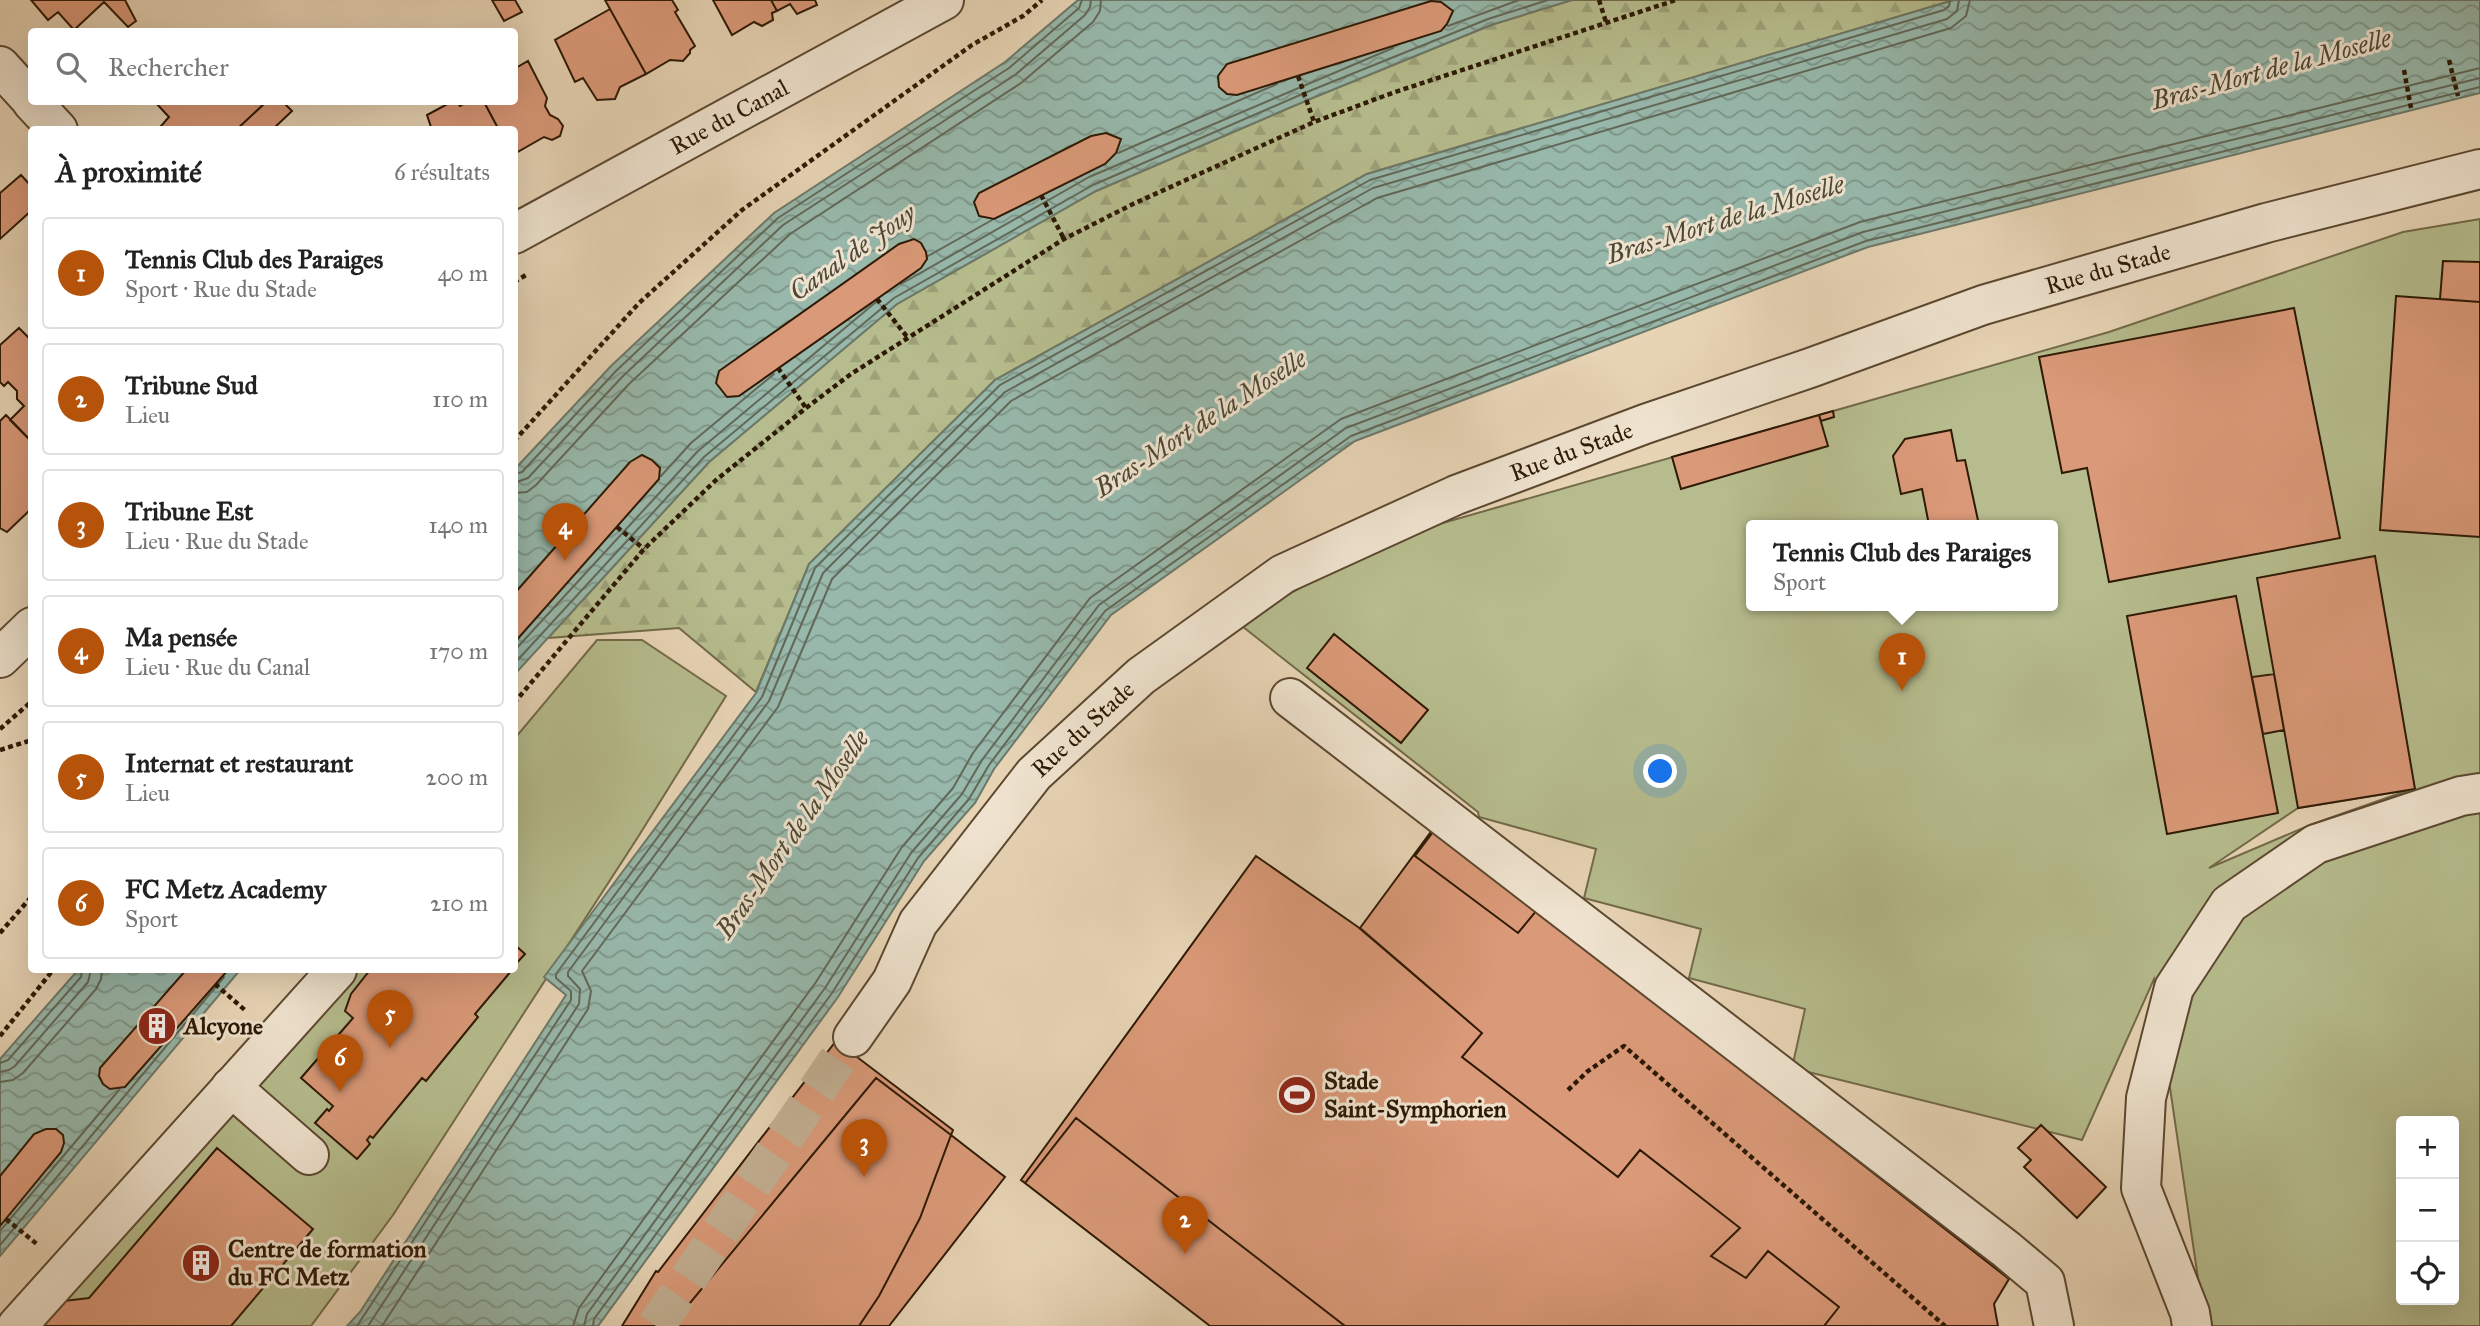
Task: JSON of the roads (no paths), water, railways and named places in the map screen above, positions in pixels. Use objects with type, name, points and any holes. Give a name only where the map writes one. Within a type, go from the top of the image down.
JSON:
[{"type":"street","name":"Rue du Canal","points":[[518,232],[944,0]]},
{"type":"street","points":[[0,66],[28,97]]},
{"type":"street","points":[[36,105],[54,126]]},
{"type":"street","name":"Rue du Stade","points":[[853,1037],[892,981],[918,923],[1034,774],[1141,676],[1283,574],[1456,495],[1645,424],[1983,305],[2266,223],[2480,169]]},
{"type":"street","points":[[1290,698],[2007,1250],[2045,1282],[2054,1326]]},
{"type":"street","points":[[2192,1326],[2190,1312],[2141,1188],[2146,1098],[2174,988],[2229,904],[2316,844],[2461,796],[2480,793]]},
{"type":"street","points":[[17,1326],[334,973]]},
{"type":"street","points":[[231,1087],[309,1155]]},
{"type":"water","name":"Canal de Jouy","points":[[1078,0],[1572,0],[1491,25],[1096,191],[897,304],[709,462],[518,671],[518,466],[611,366],[774,213],[1005,62]]},
{"type":"water","name":"Bras-Mort de la Moselle","points":[[1954,0],[2480,0],[2480,93],[1868,247],[1355,441],[1111,615],[994,769],[975,803],[924,861],[838,997],[598,1326],[347,1326],[360,1312],[566,995],[544,977],[756,693],[809,564],[995,380],[1367,174]]},
{"type":"water","points":[[75,973],[237,973],[0,1256],[0,1059]]},
{"type":"tunnel","points":[[656,1326],[853,1037]]},
{"type":"place","name":"Ma pensée","points":[[565,561]]},
{"type":"place","name":"Tennis Club des Paraiges","points":[[1902,691]]},
{"type":"place","name":"Alcyone","points":[[157,1026]]},
{"type":"place","name":"Internat et restaurant","points":[[390,1048]]},
{"type":"place","name":"FC Metz Academy","points":[[340,1092]]},
{"type":"place","name":"Stade Saint-Symphorien","points":[[1297,1095]]},
{"type":"place","name":"Tribune Est","points":[[864,1177]]},
{"type":"place","name":"Tribune Sud","points":[[1185,1254]]},
{"type":"place","name":"Centre de formation du FC Metz","points":[[201,1263]]}]
